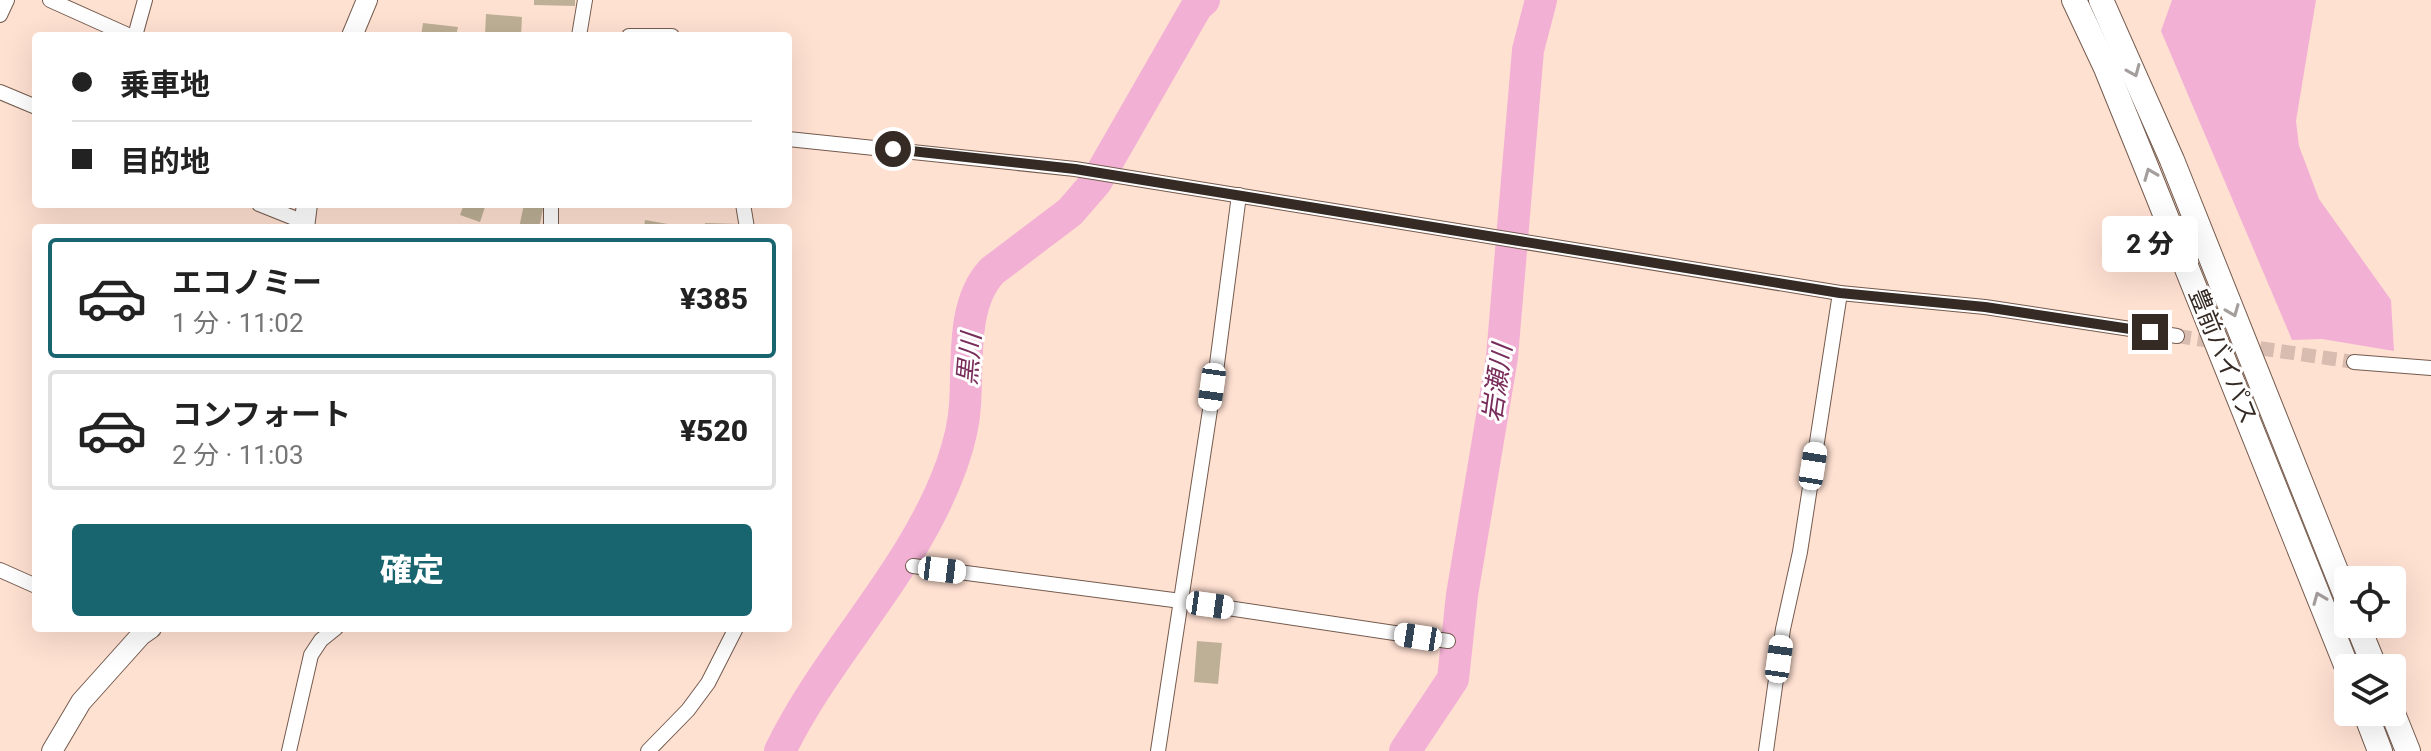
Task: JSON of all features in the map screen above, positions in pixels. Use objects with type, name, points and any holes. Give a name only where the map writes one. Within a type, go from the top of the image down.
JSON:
[{"type":"highway","name":"豊前バイパス","points":[[2074,0],[2112,82],[2342,654]]},
{"type":"highway","name":"豊前バイパス","points":[[2101,0],[2172,160],[2334,566]]},
{"type":"highway","points":[[2370,726],[2380,751]]},
{"type":"highway","points":[[2398,726],[2408,751]]},
{"type":"main road","points":[[354,32],[367,0]]},
{"type":"main road","points":[[52,751],[81,702],[138,632]]},
{"type":"street","points":[[0,15],[7,0]]},
{"type":"street","points":[[50,0],[123,32]]},
{"type":"street","points":[[133,32],[145,0]]},
{"type":"street","points":[[580,32],[585,0]]},
{"type":"street","points":[[0,92],[32,105]]},
{"type":"street","points":[[792,139],[1075,169],[1840,293],[1985,307],[2177,336]]},
{"type":"street","points":[[1158,751],[1217,364],[1239,195]]},
{"type":"street","points":[[272,208],[305,218]]},
{"type":"street","points":[[1766,751],[1783,629],[1800,552],[1840,293]]},
{"type":"street","points":[[2354,362],[2431,368]]},
{"type":"street","points":[[913,566],[1181,601],[1448,641]]},
{"type":"street","points":[[0,570],[32,584]]},
{"type":"street","points":[[289,751],[311,655],[331,632]]},
{"type":"street","points":[[648,751],[688,710],[708,683],[734,632]]},
{"type":"shaded area","points":[[2172,0],[2316,0],[2296,121],[2299,146],[2319,199],[2391,300],[2394,351],[2322,339],[2292,340],[2161,31]]},
{"type":"building","points":[[534,0],[575,0],[575,6],[534,5]]},
{"type":"building","points":[[486,14],[522,17],[521,32],[485,32]]},
{"type":"building","points":[[423,23],[458,27],[457,32],[422,32]]},
{"type":"building","points":[[463,208],[485,208],[480,222],[460,215]]},
{"type":"building","points":[[523,208],[543,208],[540,224],[520,224]]},
{"type":"building","points":[[645,220],[668,224],[644,224]]},
{"type":"building","points":[[1197,641],[1222,643],[1218,684],[1194,682]]},
{"type":"waterway","name":"黒川","points":[[780,751],[822,679],[894,575],[936,503],[952,464],[962,427],[968,334],[975,300],[982,284],[992,271],[1070,212],[1096,182],[1197,6],[1204,0]]},
{"type":"waterway","name":"岩瀬川","points":[[1405,751],[1453,679],[1462,595],[1502,357],[1528,50],[1541,0]]},
{"type":"tunnel","points":[[2177,336],[2354,362]]},
{"type":"route","points":[[893,149],[1075,169],[1840,293],[1985,307],[2150,332]]}]
